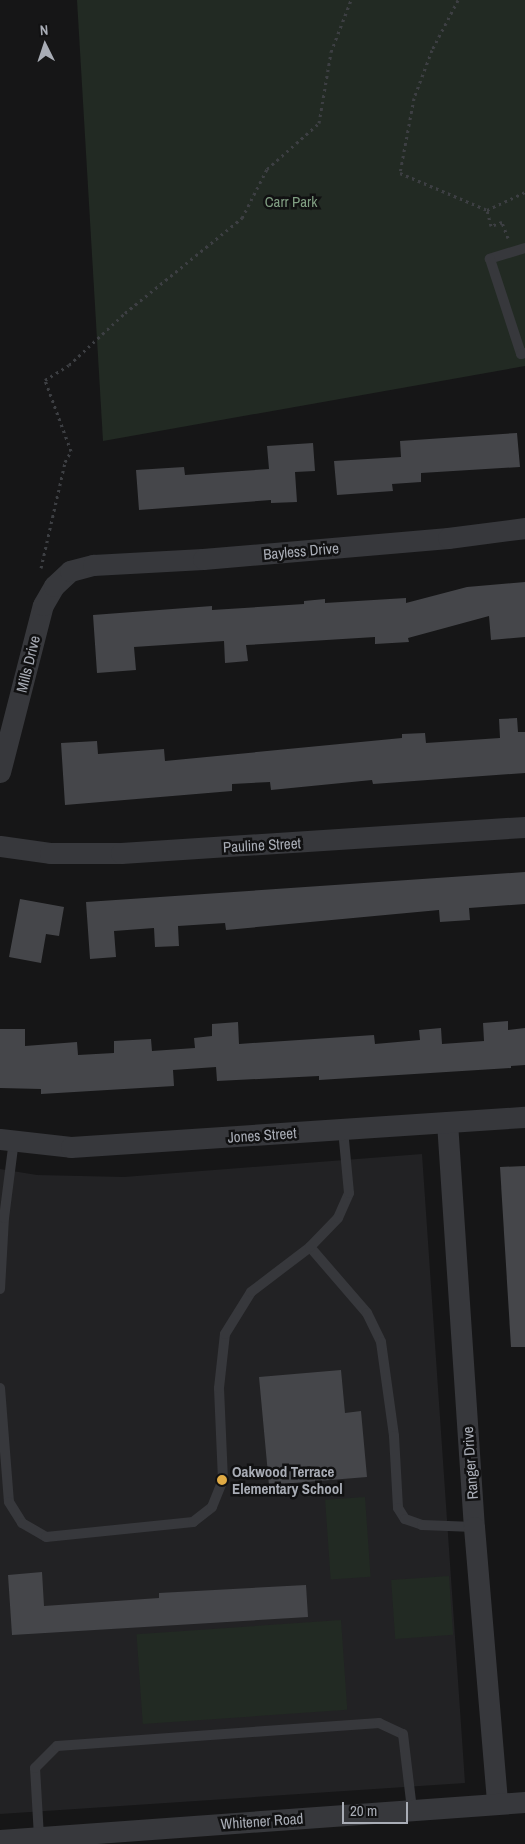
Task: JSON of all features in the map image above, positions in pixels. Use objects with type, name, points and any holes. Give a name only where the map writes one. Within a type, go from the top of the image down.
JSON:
[{"type":"street","name":"Bayless Drive","points":[[76,569],[93,565],[448,538],[525,528]]},
{"type":"street","name":"Mills Drive","points":[[0,772],[43,605],[54,586],[76,569]]},
{"type":"street","name":"Pauline Street","points":[[0,846],[50,853],[121,853],[525,827]]},
{"type":"street","name":"Jones Street","points":[[7,1140],[72,1147],[525,1117]]},
{"type":"street","name":"Ranger Drive","points":[[447,1122],[474,1526],[497,1803]]},
{"type":"street","name":"Whitener Road","points":[[0,1840],[525,1802]]},
{"type":"lane","points":[[525,248],[490,259],[521,354],[525,353]]},
{"type":"lane","points":[[0,1388],[9,1502],[22,1523],[46,1537],[193,1522],[212,1507],[223,1480],[219,1388],[225,1334],[251,1292],[310,1247],[338,1218],[349,1193],[344,1130]]},
{"type":"lane","points":[[0,1289],[7,1140]]},
{"type":"lane","points":[[310,1247],[367,1313],[381,1342],[394,1436],[398,1508],[405,1519],[422,1525],[474,1526]]},
{"type":"lane","points":[[40,1837],[35,1768],[57,1746],[379,1722],[403,1734],[412,1810]]},
{"type":"path","points":[[43,605],[37,583],[65,462],[71,451],[45,380],[69,365],[125,313],[242,218],[267,169],[320,122],[331,52],[351,0]]},
{"type":"path","points":[[458,0],[432,50],[414,98],[400,173],[487,210],[525,192]]},
{"type":"path","points":[[487,210],[491,226],[502,222],[512,252]]},
{"type":"shaded area","name":"Oakwood Terrace Elementary School","points":[[422,1154],[465,1783],[0,1814],[0,1169],[37,1175],[124,1177]]},
{"type":"green space","name":"Carr Park","points":[[77,0],[525,0],[525,366],[103,441]]},
{"type":"green space","points":[[365,1497],[371,1577],[331,1580],[325,1500]]},
{"type":"green space","points":[[449,1576],[453,1635],[395,1639],[391,1580]]},
{"type":"green space","points":[[341,1620],[347,1710],[143,1724],[136,1634]]},
{"type":"building","points":[[517,433],[520,467],[421,473],[421,482],[392,484],[393,491],[337,495],[334,461],[401,457],[400,441]]},
{"type":"building","points":[[313,443],[315,471],[295,472],[297,502],[271,503],[271,500],[139,510],[136,470],[184,467],[185,475],[269,469],[267,446]]},
{"type":"building","points":[[525,582],[525,637],[491,640],[489,616],[408,638],[409,642],[375,644],[375,637],[246,645],[248,661],[225,663],[224,641],[134,647],[136,670],[97,673],[93,615],[212,606],[212,610],[304,604],[304,601],[325,599],[325,603],[406,598],[406,603],[467,587]]},
{"type":"building","points":[[517,718],[518,732],[525,732],[525,773],[373,784],[372,780],[271,790],[270,782],[232,784],[232,791],[65,805],[61,743],[97,741],[98,754],[164,749],[165,761],[402,738],[402,734],[425,733],[426,743],[500,738],[499,719]]},
{"type":"building","points":[[525,872],[525,904],[469,908],[470,920],[440,922],[439,910],[226,930],[225,923],[178,926],[179,946],[155,947],[154,928],[114,931],[116,957],[90,959],[86,902]]},
{"type":"building","points":[[20,899],[64,907],[59,936],[46,934],[41,963],[9,957]]},
{"type":"building","points":[[508,1021],[508,1030],[525,1028],[525,1065],[511,1066],[511,1068],[319,1080],[319,1076],[217,1081],[216,1067],[173,1070],[174,1086],[41,1094],[41,1089],[0,1088],[0,1029],[25,1029],[25,1046],[77,1042],[78,1055],[114,1053],[114,1041],[151,1039],[152,1051],[195,1048],[194,1038],[212,1036],[212,1024],[238,1022],[239,1044],[374,1035],[375,1044],[420,1040],[419,1030],[441,1028],[442,1044],[484,1041],[483,1023]]},
{"type":"building","points":[[525,1166],[525,1347],[511,1347],[500,1167]]},
{"type":"building","points":[[341,1370],[345,1413],[361,1411],[367,1477],[269,1485],[259,1377]]},
{"type":"building","points":[[42,1572],[44,1606],[159,1598],[159,1593],[306,1585],[308,1617],[12,1635],[8,1575]]},
{"type":"place","name":"Oakwood Terrace Elementary School","points":[[222,1480]]}]
